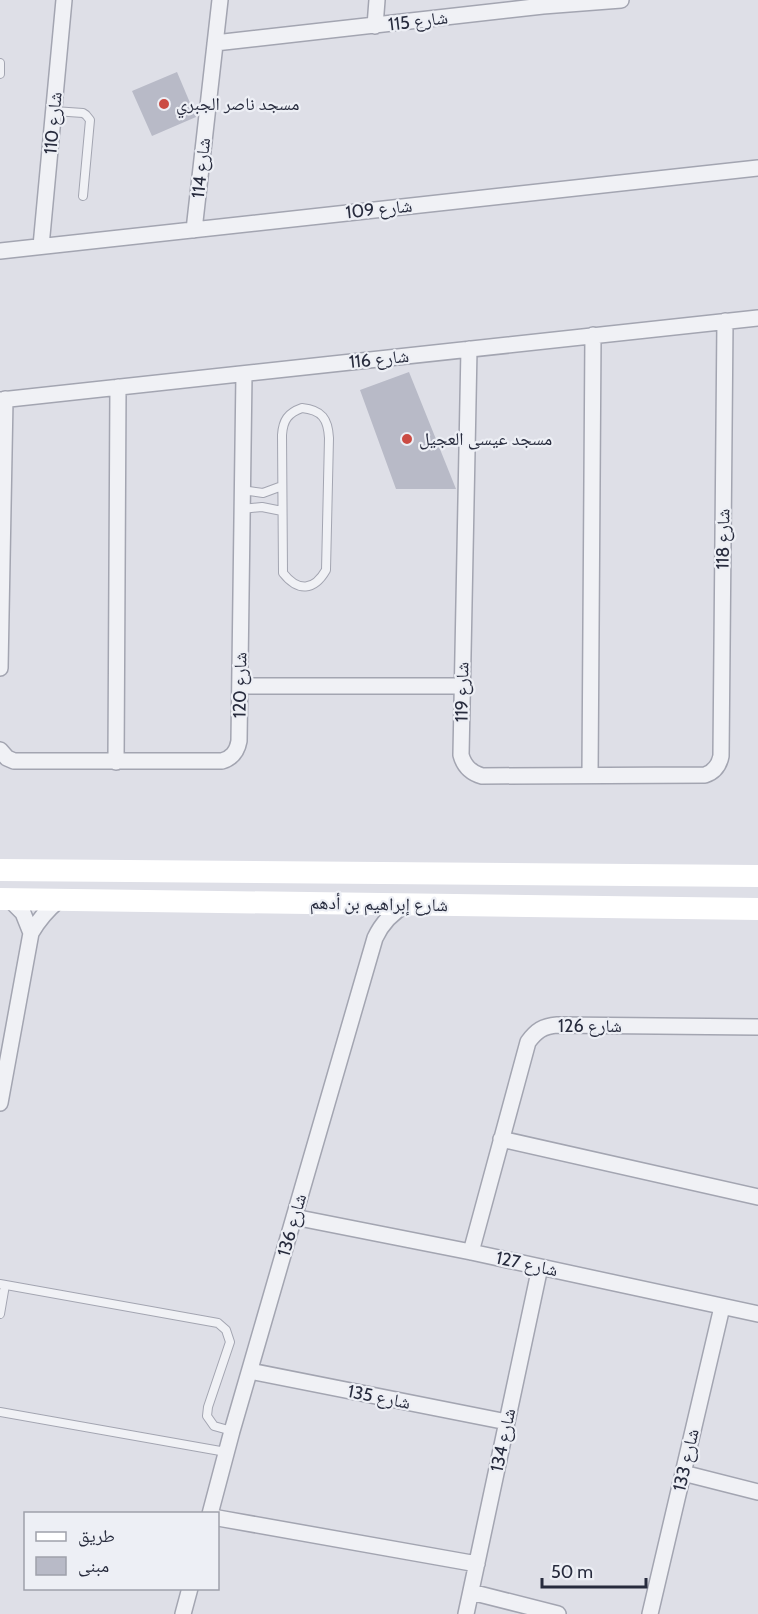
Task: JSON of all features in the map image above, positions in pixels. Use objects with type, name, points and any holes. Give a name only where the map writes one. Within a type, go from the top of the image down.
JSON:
[{"type":"street","name":"شارع 110","points":[[41,246],[64,0]]},
{"type":"street","name":"شارع 114","points":[[194,230],[220,0]]},
{"type":"street","points":[[375,26],[377,0]]},
{"type":"street","name":"شارع 115","points":[[215,43],[375,26],[543,3],[621,0]]},
{"type":"street","name":"شارع 109","points":[[0,251],[758,168]]},
{"type":"street","name":"شارع 116","points":[[3,399],[758,318]]},
{"type":"street","name":"شارع 118","points":[[721,756],[725,321]]},
{"type":"street","points":[[590,776],[592,336]]},
{"type":"street","name":"شارع 119","points":[[468,349],[461,755],[465,764],[472,772],[482,776],[705,775],[715,769],[721,756]]},
{"type":"street","name":"شارع 120","points":[[0,750],[7,758],[14,761],[222,762],[231,757],[238,747],[244,374]]},
{"type":"street","points":[[116,762],[118,387]]},
{"type":"street","points":[[0,668],[3,399]]},
{"type":"street","points":[[240,686],[462,686]]},
{"type":"street","name":"شارع إبراهيم بن أدهم","points":[[0,870],[758,876]]},
{"type":"street","points":[[5,899],[24,913],[31,933]]},
{"type":"street","name":"شارع إبراهيم بن أدهم","points":[[5,899],[758,909]]},
{"type":"street","points":[[0,1103],[31,933],[43,915],[59,900]]},
{"type":"street","points":[[358,904],[373,922],[375,938]]},
{"type":"street","name":"شارع 136","points":[[211,1512],[375,938],[391,914],[407,904]]},
{"type":"street","name":"شارع 126","points":[[471,1252],[528,1042],[540,1029],[557,1025],[758,1027]]},
{"type":"street","points":[[501,1139],[758,1197]]},
{"type":"street","name":"شارع 127","points":[[294,1217],[471,1252],[758,1314]]},
{"type":"street","name":"شارع 134","points":[[466,1614],[540,1267]]},
{"type":"street","name":"شارع 133","points":[[650,1614],[722,1307]]},
{"type":"street","name":"شارع 135","points":[[250,1371],[507,1422]]},
{"type":"street","points":[[683,1473],[758,1492]]},
{"type":"street","points":[[219,1518],[477,1564]]},
{"type":"street","points":[[183,1614],[189,1590]]},
{"type":"street","points":[[471,1593],[558,1614]]},
{"type":"lane","points":[[0,63],[0,74]]},
{"type":"lane","points":[[54,111],[83,113],[90,120],[83,196]]},
{"type":"lane","points":[[302,408],[311,409],[320,413],[326,420],[329,438],[326,570],[320,580],[311,586],[300,587],[290,582],[284,573],[282,511],[282,426],[286,417],[293,411],[302,408]]},
{"type":"lane","points":[[242,490],[263,493],[282,486]]},
{"type":"lane","points":[[242,509],[262,507],[282,511]]},
{"type":"lane","points":[[0,1314],[3,1285],[213,1322],[222,1326],[230,1342],[207,1416],[214,1426],[232,1431]]},
{"type":"lane","points":[[0,1412],[226,1452]]},
{"type":"building","name":"مسجد ناصر الجبري","points":[[177,72],[196,117],[152,136],[132,91]]},
{"type":"building","name":"مسجد عيسى العجيل","points":[[409,372],[456,489],[396,489],[360,390]]},
{"type":"place","name":"مسجد ناصر الجبري","points":[[164,104]]},
{"type":"place","name":"مسجد عيسى العجيل","points":[[407,439]]}]
